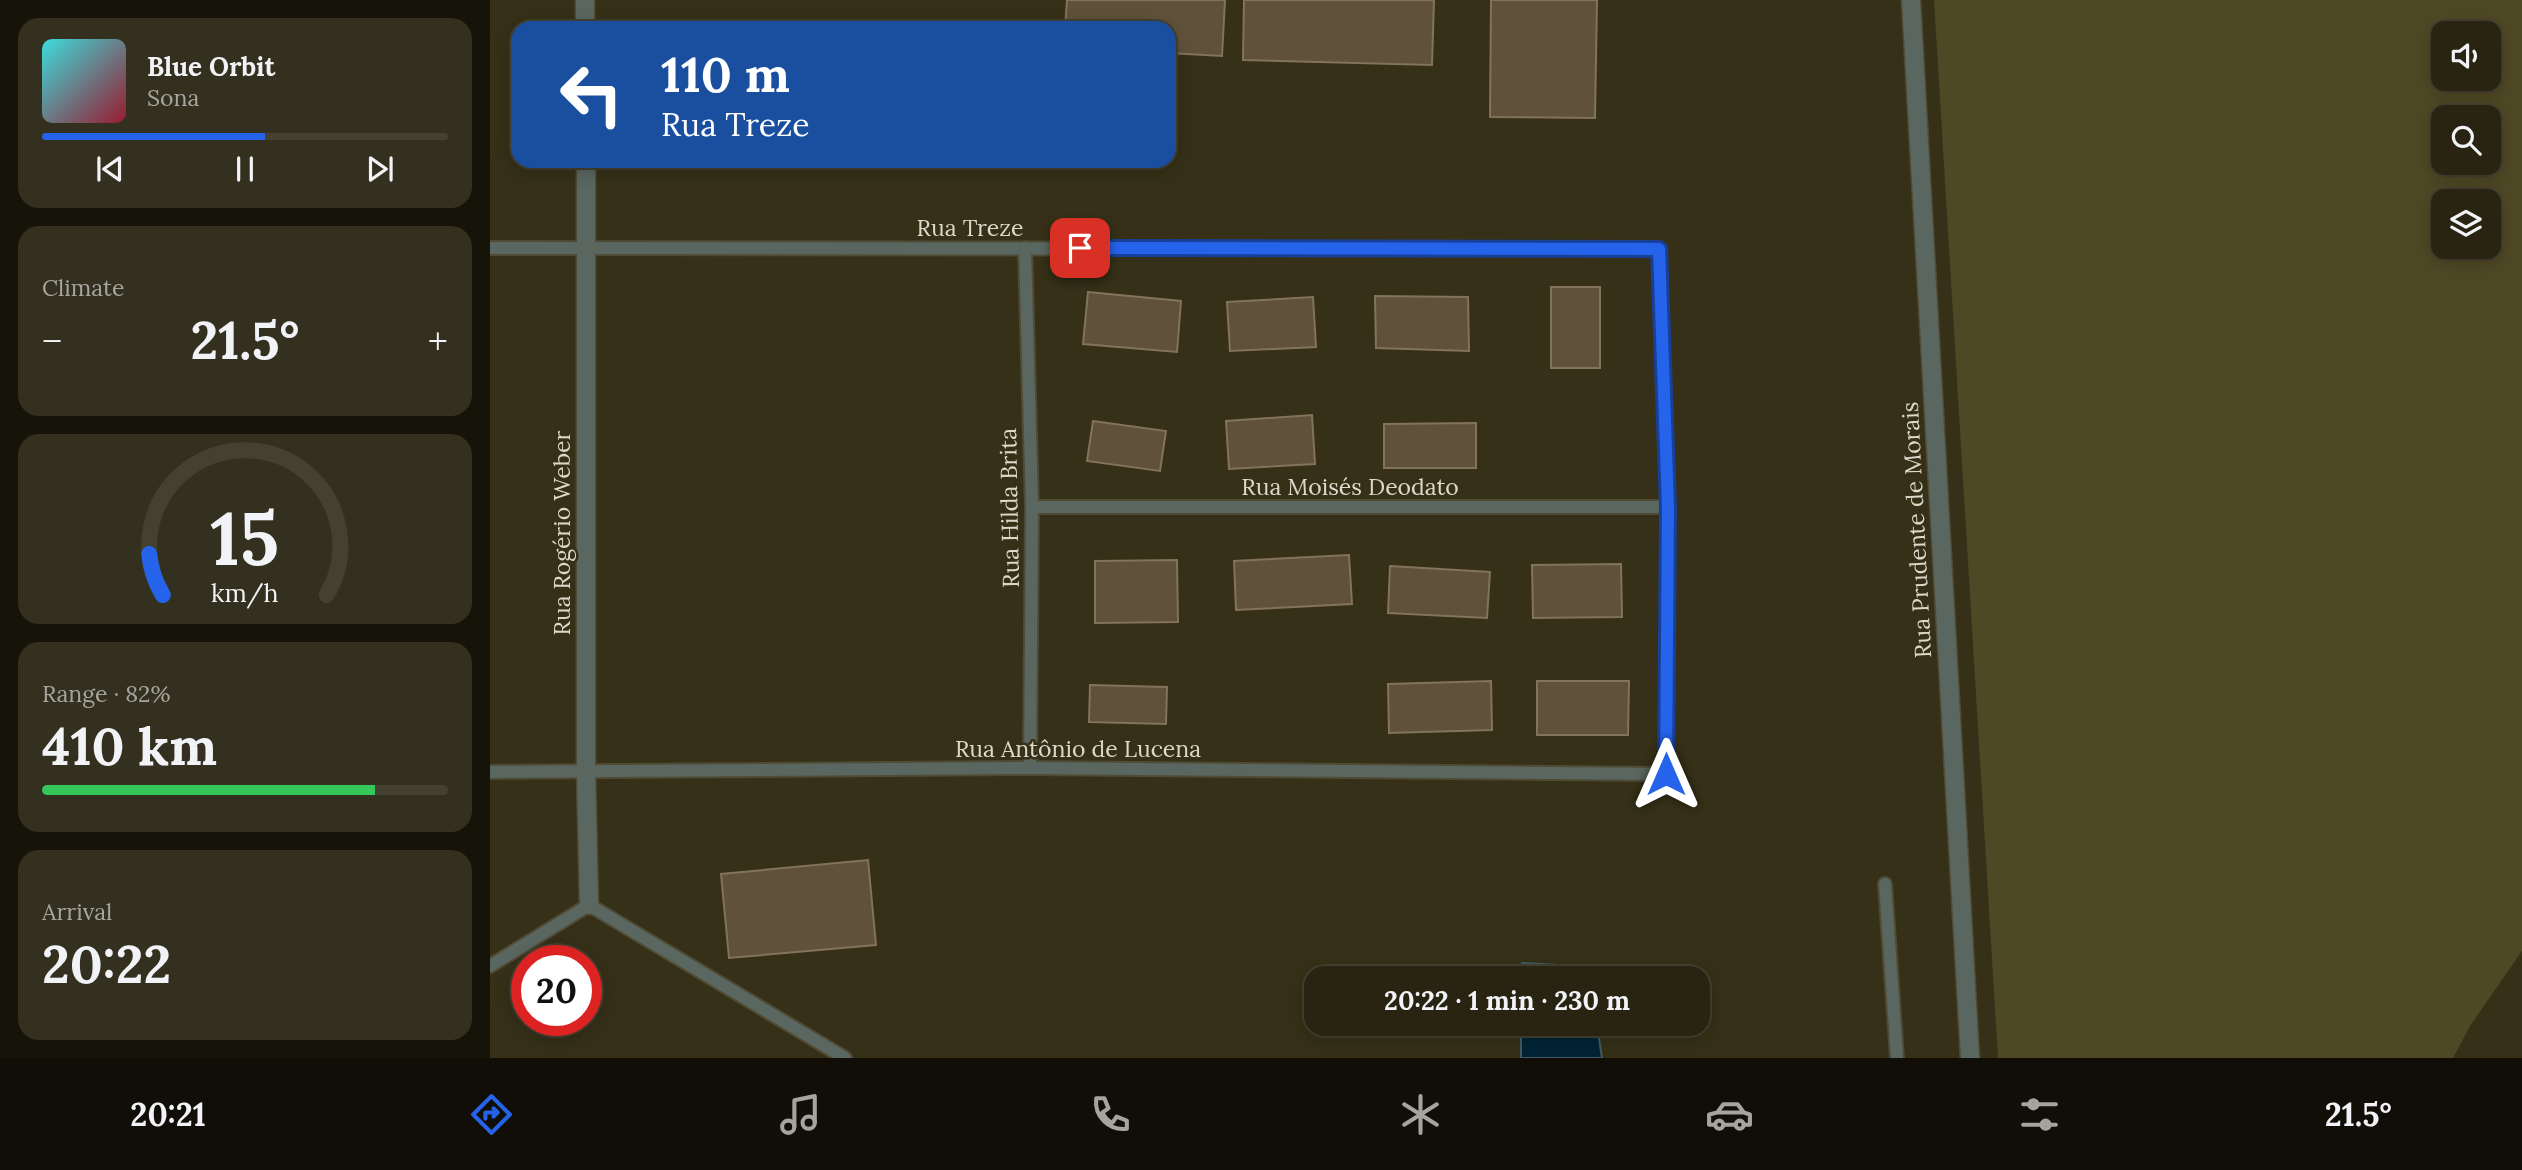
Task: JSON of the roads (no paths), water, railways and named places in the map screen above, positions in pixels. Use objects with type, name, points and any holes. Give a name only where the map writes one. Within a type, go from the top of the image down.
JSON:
[{"type":"street","points":[[585,0],[586,21]]},
{"type":"street","name":"Rua Prudente de Morais","points":[[1911,0],[1970,1058]]},
{"type":"street","name":"Rua Rogério Weber","points":[[586,168],[586,772],[589,905]]},
{"type":"lane","name":"Rua Treze","points":[[490,248],[1659,249],[1668,508]]},
{"type":"lane","name":"Rua Hilda Brita","points":[[1025,248],[1032,507],[1030,768]]},
{"type":"lane","name":"Rua Moisés Deodato","points":[[1032,507],[1668,508]]},
{"type":"lane","name":"Rua Antônio de Lucena","points":[[490,772],[1030,768],[1666,774],[1668,508]]},
{"type":"lane","points":[[1885,884],[1896,1058]]},
{"type":"lane","points":[[490,966],[589,905],[845,1058]]},
{"type":"water","points":[[1522,963],[1576,966],[1522,966]]},
{"type":"water","points":[[1521,1036],[1596,1036],[1599,1038],[1602,1058],[1521,1058]]}]
